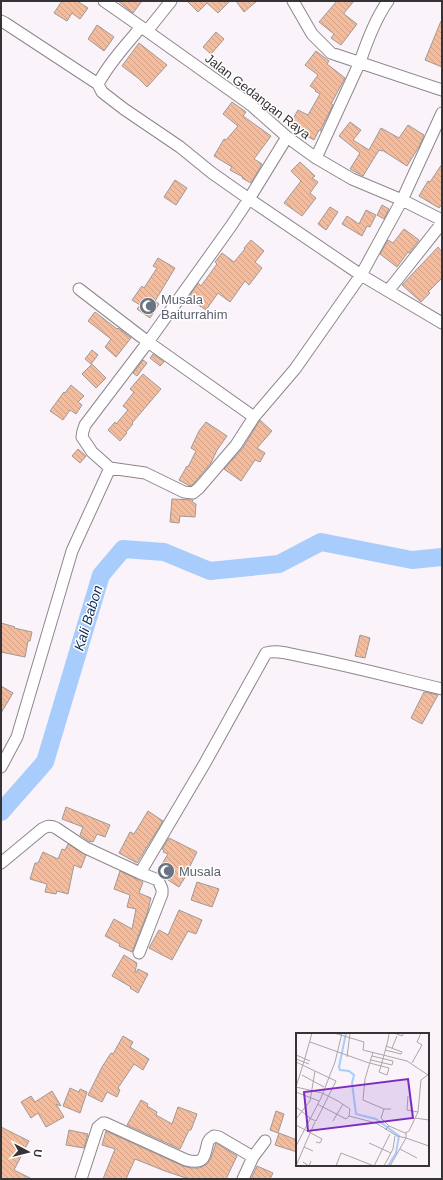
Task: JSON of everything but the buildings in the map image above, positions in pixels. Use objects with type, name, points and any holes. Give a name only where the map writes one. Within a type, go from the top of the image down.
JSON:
[{"type":"street","name":"Jalan Gedangan Raya","points":[[104,1],[250,105],[316,158],[352,179],[402,200],[442,220]]},
{"type":"street","points":[[98,84],[112,63],[171,1]]},
{"type":"street","points":[[293,1],[312,34],[332,52],[442,90]]},
{"type":"street","points":[[316,158],[360,62],[364,49],[381,11],[388,1]]},
{"type":"street","points":[[1,21],[11,26],[98,84],[102,92],[124,109],[180,147],[212,173],[249,199],[360,275],[442,323]]},
{"type":"street","points":[[287,136],[249,199],[148,342],[85,425],[82,437],[92,452],[110,468],[145,473],[184,492],[193,493],[220,465],[236,445],[254,417],[295,369],[360,275],[402,200],[442,113]]},
{"type":"street","points":[[388,291],[442,223]]},
{"type":"street","points":[[79,289],[148,342],[254,417]]},
{"type":"street","points":[[1,767],[17,737],[72,551],[110,468]]},
{"type":"street","points":[[140,873],[205,763],[266,653],[280,652],[329,662],[442,689]]},
{"type":"street","points":[[1,863],[42,829],[51,826],[86,848],[158,880],[162,889],[162,894],[139,953]]},
{"type":"street","points":[[81,1179],[98,1127],[103,1123],[106,1123],[192,1162],[199,1162],[202,1160],[208,1142],[214,1136],[253,1157]]},
{"type":"street","points":[[243,1179],[253,1157],[265,1141]]},
{"type":"waterway","name":"Kali Babon","points":[[1,812],[45,762],[101,575],[123,549],[164,552],[210,571],[279,564],[321,542],[412,560],[442,557]]},
{"type":"place","name":"Musala Baiturrahim","points":[[148,306]]},
{"type":"place","name":"Musala","points":[[166,871]]}]
